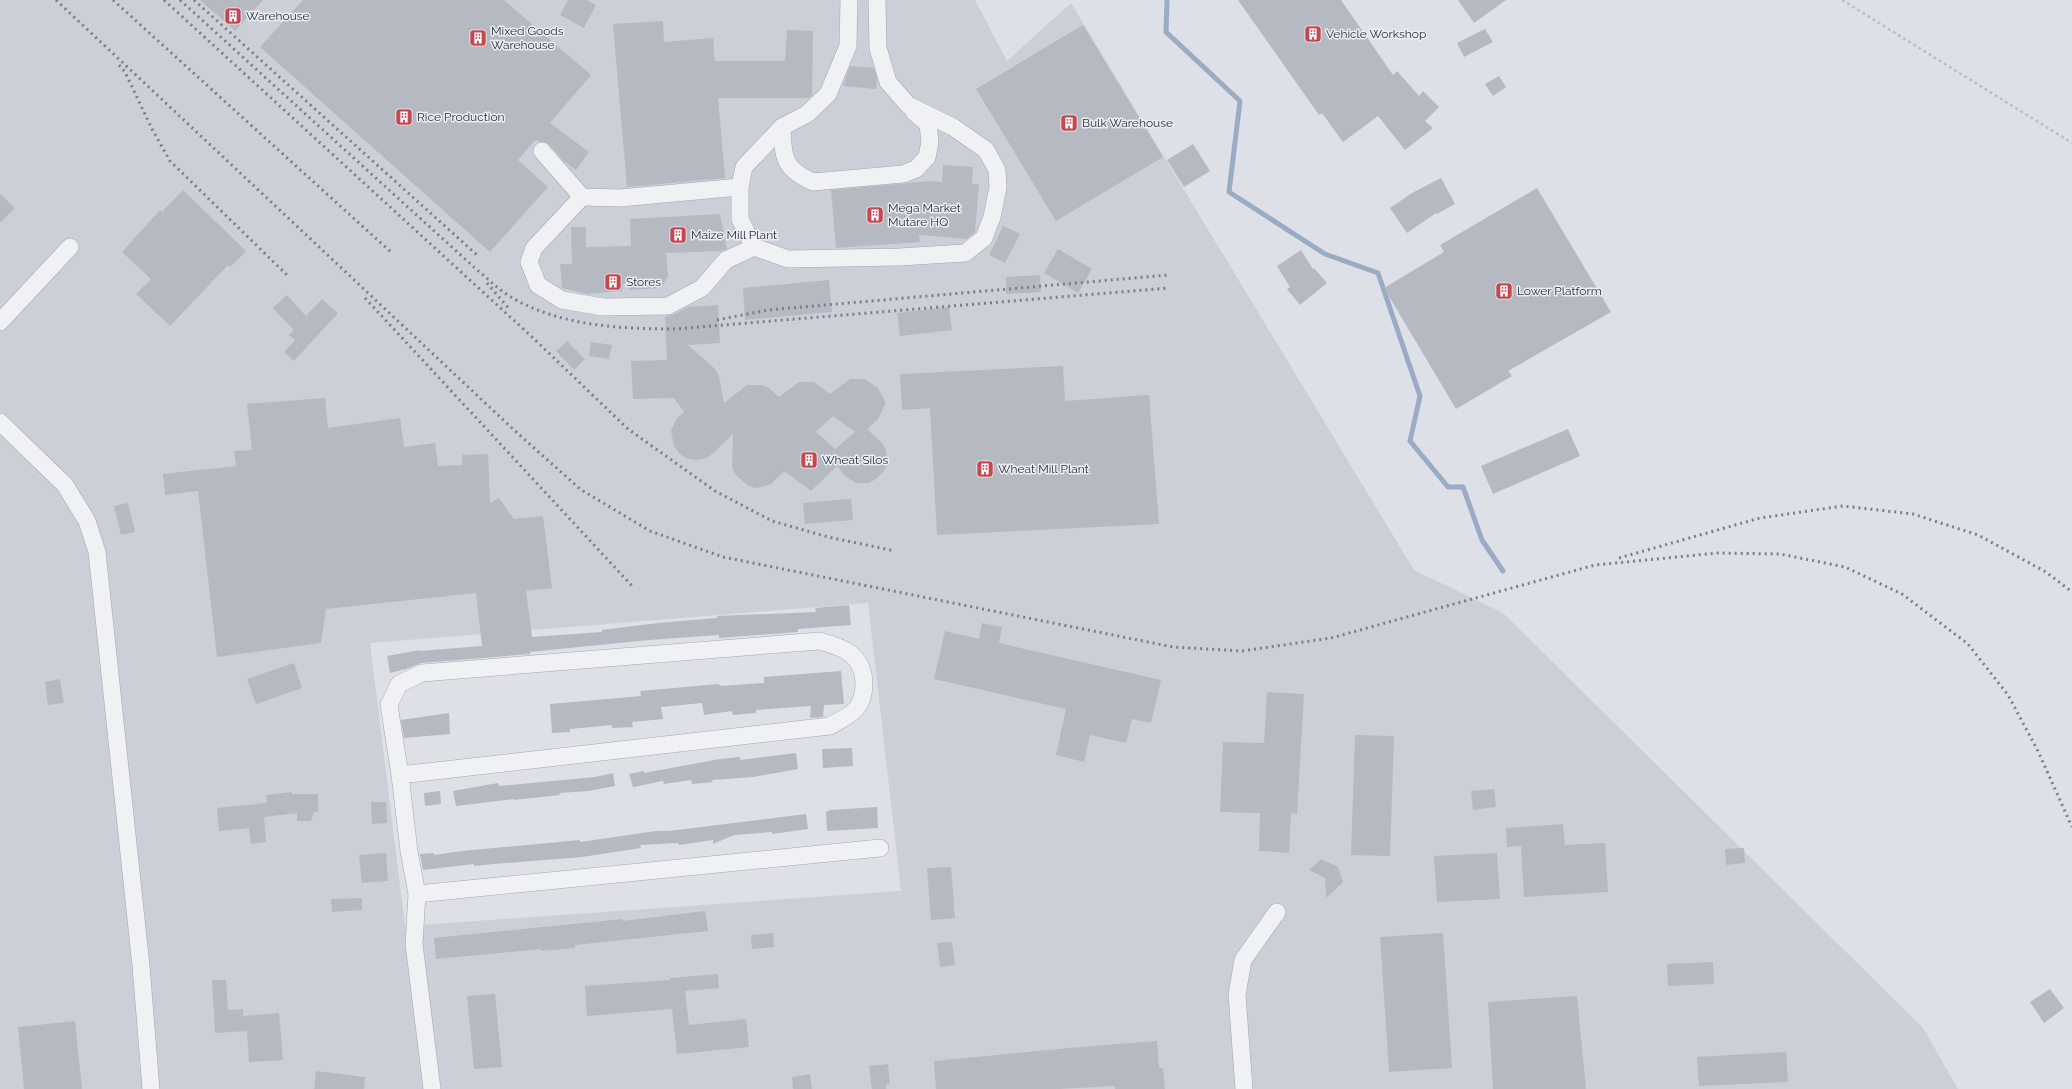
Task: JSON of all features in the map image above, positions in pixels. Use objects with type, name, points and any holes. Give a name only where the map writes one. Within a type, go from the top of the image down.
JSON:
[{"type":"street","points":[[849,0],[848,46],[828,94],[807,114],[782,127],[744,167],[740,187],[740,219],[754,247],[788,260],[900,257],[965,253],[984,238],[992,217],[998,187],[996,170],[986,150],[953,127],[908,105]]},
{"type":"street","points":[[782,127],[784,158],[789,167],[800,176],[813,182],[903,174],[916,169],[927,157],[930,142],[928,124],[908,105],[888,82],[878,48],[877,0]]},
{"type":"street","points":[[542,152],[582,197],[620,198],[740,187]]},
{"type":"street","points":[[582,197],[534,248],[529,262],[538,285],[562,300],[603,307],[668,306],[702,288],[726,260],[754,247]]},
{"type":"street","points":[[0,322],[70,247]]},
{"type":"street","points":[[0,422],[65,485],[87,521],[98,552],[141,966],[151,1089]]},
{"type":"street","points":[[400,775],[830,726],[856,709],[864,692],[863,670],[852,654],[837,645],[819,641],[422,673],[399,684],[389,705],[400,775],[409,851],[417,894],[414,944],[432,1089]]},
{"type":"street","points":[[417,894],[880,848]]},
{"type":"street","points":[[1244,1089],[1237,995],[1243,960],[1277,912]]},
{"type":"path","points":[[1842,0],[2072,143]]},
{"type":"shaded area","points":[[0,0],[975,0],[1007,61],[1071,3],[1414,570],[1503,613],[1923,1028],[1958,1089],[0,1089]],"holes":[[[868,603],[901,891],[405,926],[370,643]]]},
{"type":"building","name":"Warehouse","points":[[200,0],[263,0],[235,31]]},
{"type":"building","points":[[303,0],[504,0],[591,75],[550,123],[589,152],[576,170],[565,162],[549,144],[535,140],[518,160],[548,187],[490,252],[260,47]]},
{"type":"building","points":[[568,0],[587,0],[596,5],[584,28],[560,15]]},
{"type":"building","name":"Vehicle Workshop","points":[[1238,0],[1341,0],[1393,75],[1397,71],[1419,96],[1423,91],[1439,107],[1425,121],[1433,128],[1405,150],[1378,116],[1343,142],[1322,113],[1319,115]]},
{"type":"building","points":[[1458,0],[1506,0],[1474,23]]},
{"type":"building","points":[[663,21],[664,42],[713,38],[715,61],[785,61],[787,30],[813,31],[812,95],[809,98],[718,98],[725,178],[627,187],[613,24]]},
{"type":"building","name":"Bulk Warehouse","points":[[1083,25],[1163,157],[1056,221],[976,89]]},
{"type":"building","points":[[1485,29],[1493,42],[1464,57],[1457,43]]},
{"type":"building","points":[[850,66],[874,68],[877,79],[876,89],[843,86]]},
{"type":"building","points":[[1499,76],[1506,87],[1493,96],[1485,84]]},
{"type":"building","points":[[1193,144],[1210,171],[1184,187],[1167,160]]},
{"type":"building","points":[[943,165],[973,167],[972,184],[979,184],[975,232],[967,239],[919,235],[920,242],[836,248],[831,190],[931,181],[942,182]]},
{"type":"building","points":[[1441,178],[1455,204],[1437,214],[1436,213],[1407,233],[1390,208],[1412,193]]},
{"type":"building","points":[[1537,188],[1611,312],[1508,371],[1512,376],[1456,409],[1384,288],[1444,252],[1440,245]]},
{"type":"building","points":[[183,190],[246,251],[230,267],[228,265],[170,326],[136,294],[151,279],[122,252],[160,210],[162,212]]},
{"type":"building","points":[[0,194],[15,208],[0,223]]},
{"type":"building","points":[[720,214],[727,249],[721,251],[666,253],[668,276],[661,288],[629,290],[629,284],[623,284],[622,291],[587,294],[562,288],[560,264],[572,264],[571,227],[586,227],[586,247],[631,246],[630,219]]},
{"type":"building","points":[[1003,226],[1020,234],[1005,263],[989,255]]},
{"type":"building","points":[[1058,249],[1092,269],[1078,293],[1044,273]]},
{"type":"building","points":[[1301,250],[1313,269],[1314,268],[1327,283],[1300,305],[1287,289],[1290,287],[1277,266]]},
{"type":"building","points":[[1040,275],[1041,292],[1006,294],[1006,277]]},
{"type":"building","points":[[829,280],[832,312],[745,320],[743,288]]},
{"type":"building","points":[[287,295],[306,316],[322,299],[338,313],[294,361],[284,352],[295,340],[289,335],[294,330],[273,308]]},
{"type":"building","points":[[718,305],[720,343],[688,345],[715,369],[719,376],[724,403],[747,385],[762,385],[769,388],[779,397],[799,382],[814,382],[830,394],[850,379],[865,379],[878,388],[886,403],[878,419],[867,429],[882,443],[886,450],[887,466],[882,473],[869,483],[856,483],[845,476],[837,466],[811,491],[784,471],[771,484],[755,488],[747,485],[735,474],[732,466],[733,434],[710,456],[703,459],[694,460],[686,458],[679,453],[674,446],[671,431],[677,418],[684,412],[674,398],[633,399],[631,361],[667,360],[665,316],[673,315],[688,307]],"holes":[[[833,416],[855,432],[835,449],[816,432]]]},
{"type":"building","points":[[949,307],[952,330],[900,336],[897,313]]},
{"type":"building","points":[[567,341],[585,359],[574,370],[556,351]]},
{"type":"building","points":[[591,342],[612,345],[609,359],[589,356]]},
{"type":"building","points":[[1063,366],[1065,401],[1149,395],[1159,524],[937,535],[930,408],[902,410],[900,374]]},
{"type":"building","points":[[325,398],[328,428],[400,418],[404,447],[435,443],[438,466],[462,465],[462,455],[488,454],[490,503],[499,498],[514,519],[543,516],[552,588],[526,591],[532,637],[602,632],[602,630],[658,623],[717,618],[717,616],[816,612],[815,608],[849,605],[851,625],[798,629],[798,632],[719,638],[719,635],[649,640],[530,652],[530,654],[421,663],[390,673],[387,656],[420,650],[482,646],[476,593],[326,609],[321,643],[217,657],[198,491],[165,495],[163,474],[236,466],[234,451],[252,450],[247,404]]},
{"type":"building","points":[[1568,429],[1580,456],[1493,494],[1481,466]]},
{"type":"building","points":[[851,499],[853,520],[805,524],[803,503]]},
{"type":"building","points":[[128,503],[135,532],[121,535],[114,506]]},
{"type":"building","points":[[982,623],[1002,627],[999,643],[1161,680],[1151,723],[1132,719],[1126,743],[1090,735],[1084,762],[1056,755],[1066,709],[934,679],[945,631],[979,639]]},
{"type":"building","points":[[294,663],[302,688],[256,704],[247,679]]},
{"type":"building","points":[[841,671],[844,704],[824,705],[823,717],[810,718],[811,706],[756,710],[756,713],[733,715],[732,711],[704,715],[702,703],[661,707],[663,719],[632,722],[633,727],[612,728],[612,725],[570,729],[570,732],[552,733],[550,704],[641,696],[640,691],[719,684],[720,686],[764,683],[764,677]]},
{"type":"building","points":[[60,679],[64,703],[48,705],[45,682]]},
{"type":"building","points":[[1267,692],[1304,694],[1297,814],[1291,813],[1289,853],[1259,851],[1260,813],[1220,812],[1223,742],[1264,743]]},
{"type":"building","points":[[449,713],[450,734],[404,738],[401,720]]},
{"type":"building","points":[[1355,735],[1394,736],[1390,856],[1351,855]]},
{"type":"building","points":[[852,748],[853,766],[823,768],[822,749]]},
{"type":"building","points":[[796,753],[798,769],[753,777],[712,780],[713,782],[692,784],[691,780],[664,784],[663,781],[633,787],[629,774],[644,771],[644,773],[720,759],[740,757],[740,760]]},
{"type":"building","points":[[613,773],[615,786],[589,791],[559,793],[560,795],[456,806],[453,791],[498,783],[499,786],[595,777]]},
{"type":"building","points":[[1494,789],[1496,807],[1473,810],[1471,791]]},
{"type":"building","points":[[440,791],[441,804],[425,806],[424,793]]},
{"type":"building","points":[[292,792],[292,794],[318,794],[318,812],[314,812],[311,821],[297,821],[297,813],[264,817],[266,842],[251,844],[249,828],[219,831],[217,808],[267,803],[266,795]]},
{"type":"building","points":[[371,802],[386,802],[387,823],[372,824]]},
{"type":"building","points":[[877,807],[878,828],[827,831],[826,812],[830,810]]},
{"type":"building","points":[[806,814],[808,829],[772,834],[772,832],[734,835],[713,844],[713,840],[679,845],[678,843],[640,845],[641,848],[582,857],[474,866],[474,864],[423,870],[420,854],[434,853],[434,855],[580,840],[580,842],[656,831],[669,831]]},
{"type":"building","points":[[1563,824],[1565,845],[1605,843],[1608,892],[1524,897],[1521,846],[1507,847],[1506,828]]},
{"type":"building","points":[[1744,848],[1745,863],[1726,865],[1725,849]]},
{"type":"building","points":[[386,853],[388,881],[362,883],[359,855]]},
{"type":"building","points":[[1497,853],[1500,899],[1437,902],[1434,856]]},
{"type":"building","points":[[1321,859],[1338,867],[1343,882],[1326,898],[1325,878],[1309,870]]},
{"type":"building","points":[[951,867],[955,918],[931,920],[927,868]]},
{"type":"building","points":[[362,898],[362,910],[332,912],[331,899]]},
{"type":"building","points":[[705,911],[708,931],[575,945],[575,948],[541,951],[541,949],[436,959],[434,938],[622,919],[623,921]]},
{"type":"building","points":[[773,933],[774,947],[752,949],[751,935]]},
{"type":"building","points":[[1443,933],[1452,1068],[1389,1072],[1380,937]]},
{"type":"building","points":[[952,942],[955,965],[940,967],[937,943]]},
{"type":"building","points":[[1713,962],[1714,984],[1668,986],[1667,964]]},
{"type":"building","points":[[718,974],[719,988],[685,991],[689,1025],[746,1019],[749,1047],[677,1054],[672,1009],[587,1016],[585,986],[670,980],[670,978]]},
{"type":"building","points":[[212,980],[226,980],[228,1010],[243,1009],[243,1016],[279,1013],[283,1060],[249,1062],[247,1031],[215,1033]]},
{"type":"building","points":[[2050,989],[2064,1008],[2044,1023],[2030,1002]]},
{"type":"building","points":[[495,994],[502,1067],[474,1069],[467,996]]},
{"type":"building","points":[[1577,996],[1586,1089],[1493,1089],[1488,1002]]},
{"type":"building","points":[[75,1021],[82,1089],[24,1089],[18,1027]]},
{"type":"building","points":[[1157,1041],[1159,1068],[1163,1068],[1165,1089],[1115,1089],[1115,1086],[1058,1089],[936,1089],[934,1061]]},
{"type":"building","points":[[1786,1052],[1788,1082],[1699,1086],[1697,1057]]},
{"type":"building","points":[[888,1064],[890,1083],[886,1085],[886,1089],[872,1089],[869,1066]]},
{"type":"building","points":[[316,1071],[365,1077],[364,1089],[314,1089]]},
{"type":"building","points":[[810,1074],[812,1089],[793,1089],[792,1077]]},
{"type":"waterway","points":[[1167,0],[1166,32],[1240,101],[1229,192],[1325,254],[1378,273],[1420,396],[1410,441],[1448,487],[1463,487],[1482,540],[1503,571]]},
{"type":"railway","points":[[56,0],[514,430],[580,489],[650,531],[723,557],[1173,647],[1242,651],[1331,638],[1595,565],[1718,553],[1780,554],[1845,567],[1902,594],[1968,644],[2008,695],[2038,751],[2072,827]]},
{"type":"railway","points":[[113,0],[392,253]]},
{"type":"railway","points":[[164,0],[531,336],[628,429],[715,491],[772,521],[828,537],[895,551]]},
{"type":"railway","points":[[180,0],[500,290],[528,306],[548,314],[590,324],[633,328],[676,329],[1168,288]]},
{"type":"railway","points":[[194,0],[477,255]]},
{"type":"railway","points":[[119,65],[125,72],[152,129],[170,161],[287,275]]},
{"type":"railway","points":[[717,320],[768,310],[1168,275]]},
{"type":"railway","points":[[487,283],[510,310]]},
{"type":"railway","points":[[365,298],[633,587]]},
{"type":"railway","points":[[1619,558],[1760,518],[1843,506],[1913,514],[1978,535],[2046,572],[2072,592]]},
{"type":"place","name":"Warehouse","points":[[233,16]]},
{"type":"place","name":"Vehicle Workshop","points":[[1313,34]]},
{"type":"place","name":"Mixed Goods Warehouse","points":[[478,38]]},
{"type":"place","name":"Rice Production","points":[[404,117]]},
{"type":"place","name":"Bulk Warehouse","points":[[1069,123]]},
{"type":"place","name":"Mega Market Mutare HQ","points":[[875,215]]},
{"type":"place","name":"Maize Mill Plant","points":[[678,235]]},
{"type":"place","name":"Stores","points":[[613,282]]},
{"type":"place","name":"Lower Platform","points":[[1504,291]]},
{"type":"place","name":"Wheat Silos","points":[[809,460]]},
{"type":"place","name":"Wheat Mill Plant","points":[[985,469]]}]
